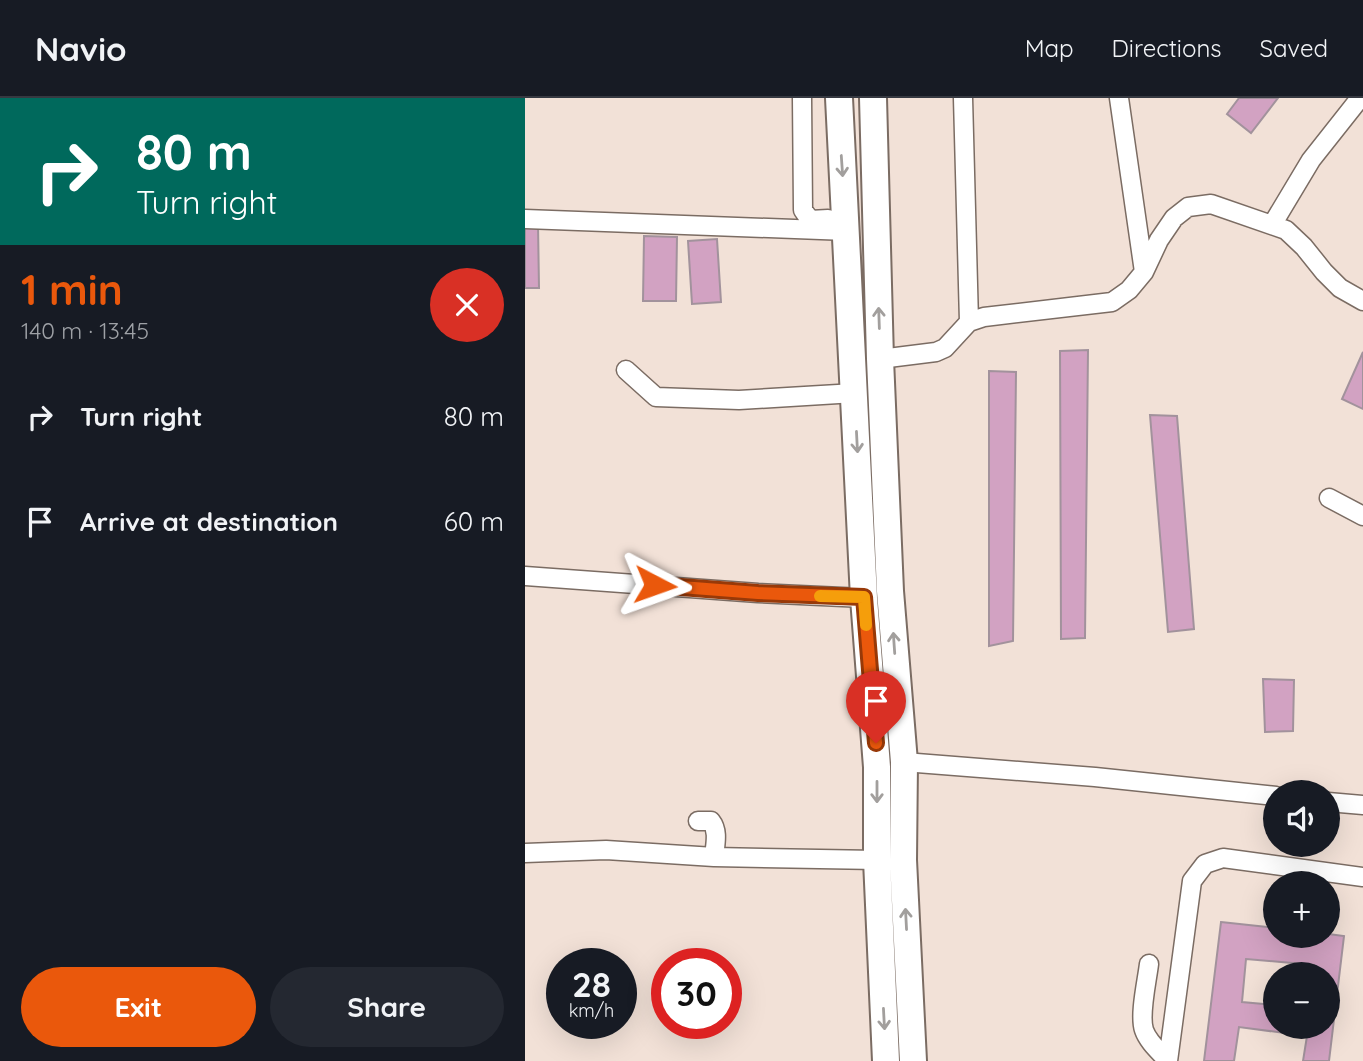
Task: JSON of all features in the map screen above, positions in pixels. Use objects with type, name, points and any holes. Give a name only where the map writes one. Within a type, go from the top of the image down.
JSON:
[{"type":"highway","points":[[839,98],[864,597],[877,767],[877,860],[886,1061]]},
{"type":"highway","points":[[873,98],[880,359],[890,591],[904,762],[903,860],[913,1061]]},
{"type":"street","points":[[802,98],[803,210],[810,220],[847,224]]},
{"type":"street","points":[[963,98],[969,322]]},
{"type":"street","points":[[1119,98],[1144,272]]},
{"type":"street","points":[[1272,225],[1311,160],[1360,98]]},
{"type":"street","points":[[880,359],[936,352],[945,348],[969,322],[984,317],[1112,302],[1129,290],[1144,272],[1159,240],[1174,218],[1188,207],[1210,204],[1286,230],[1340,288],[1363,301]]},
{"type":"street","points":[[525,219],[847,224]]},
{"type":"street","points":[[626,370],[656,397],[739,400],[855,393]]},
{"type":"street","points":[[1329,498],[1363,516]]},
{"type":"street","points":[[525,576],[758,593],[864,597]]},
{"type":"street","points":[[904,762],[1095,777],[1263,795]]},
{"type":"street","points":[[1340,803],[1363,805]]},
{"type":"street","points":[[698,821],[711,821],[716,828],[714,857]]},
{"type":"street","points":[[525,853],[606,850],[714,857],[877,860]]},
{"type":"street","points":[[1168,1061],[1192,881],[1205,864],[1223,858],[1363,877]]},
{"type":"street","points":[[1149,964],[1143,1012],[1144,1030],[1168,1061]]},
{"type":"building","points":[[1239,98],[1278,98],[1251,133],[1227,114]]},
{"type":"building","points":[[525,224],[538,224],[539,288],[525,288]]},
{"type":"building","points":[[644,236],[677,237],[676,301],[643,301]]},
{"type":"building","points":[[717,239],[721,302],[692,304],[688,241]]},
{"type":"building","points":[[1088,350],[1085,638],[1061,639],[1060,351]]},
{"type":"building","points":[[1363,352],[1363,409],[1342,399]]},
{"type":"building","points":[[989,371],[1016,372],[1013,641],[989,646]]},
{"type":"building","points":[[1150,415],[1177,416],[1194,629],[1168,632]]},
{"type":"building","points":[[1263,679],[1294,680],[1293,731],[1265,732]]},
{"type":"building","points":[[1221,922],[1263,927],[1263,948],[1340,948],[1340,936],[1344,936],[1340,969],[1340,962],[1246,959],[1242,1002],[1263,1004],[1263,1030],[1239,1027],[1234,1061],[1204,1061]]},
{"type":"building","points":[[1307,1039],[1332,1039],[1329,1061],[1303,1061]]},
{"type":"slow traffic","points":[[820,596],[864,597],[866,625]]},
{"type":"route","points":[[655,585],[864,597],[876,743]]}]
